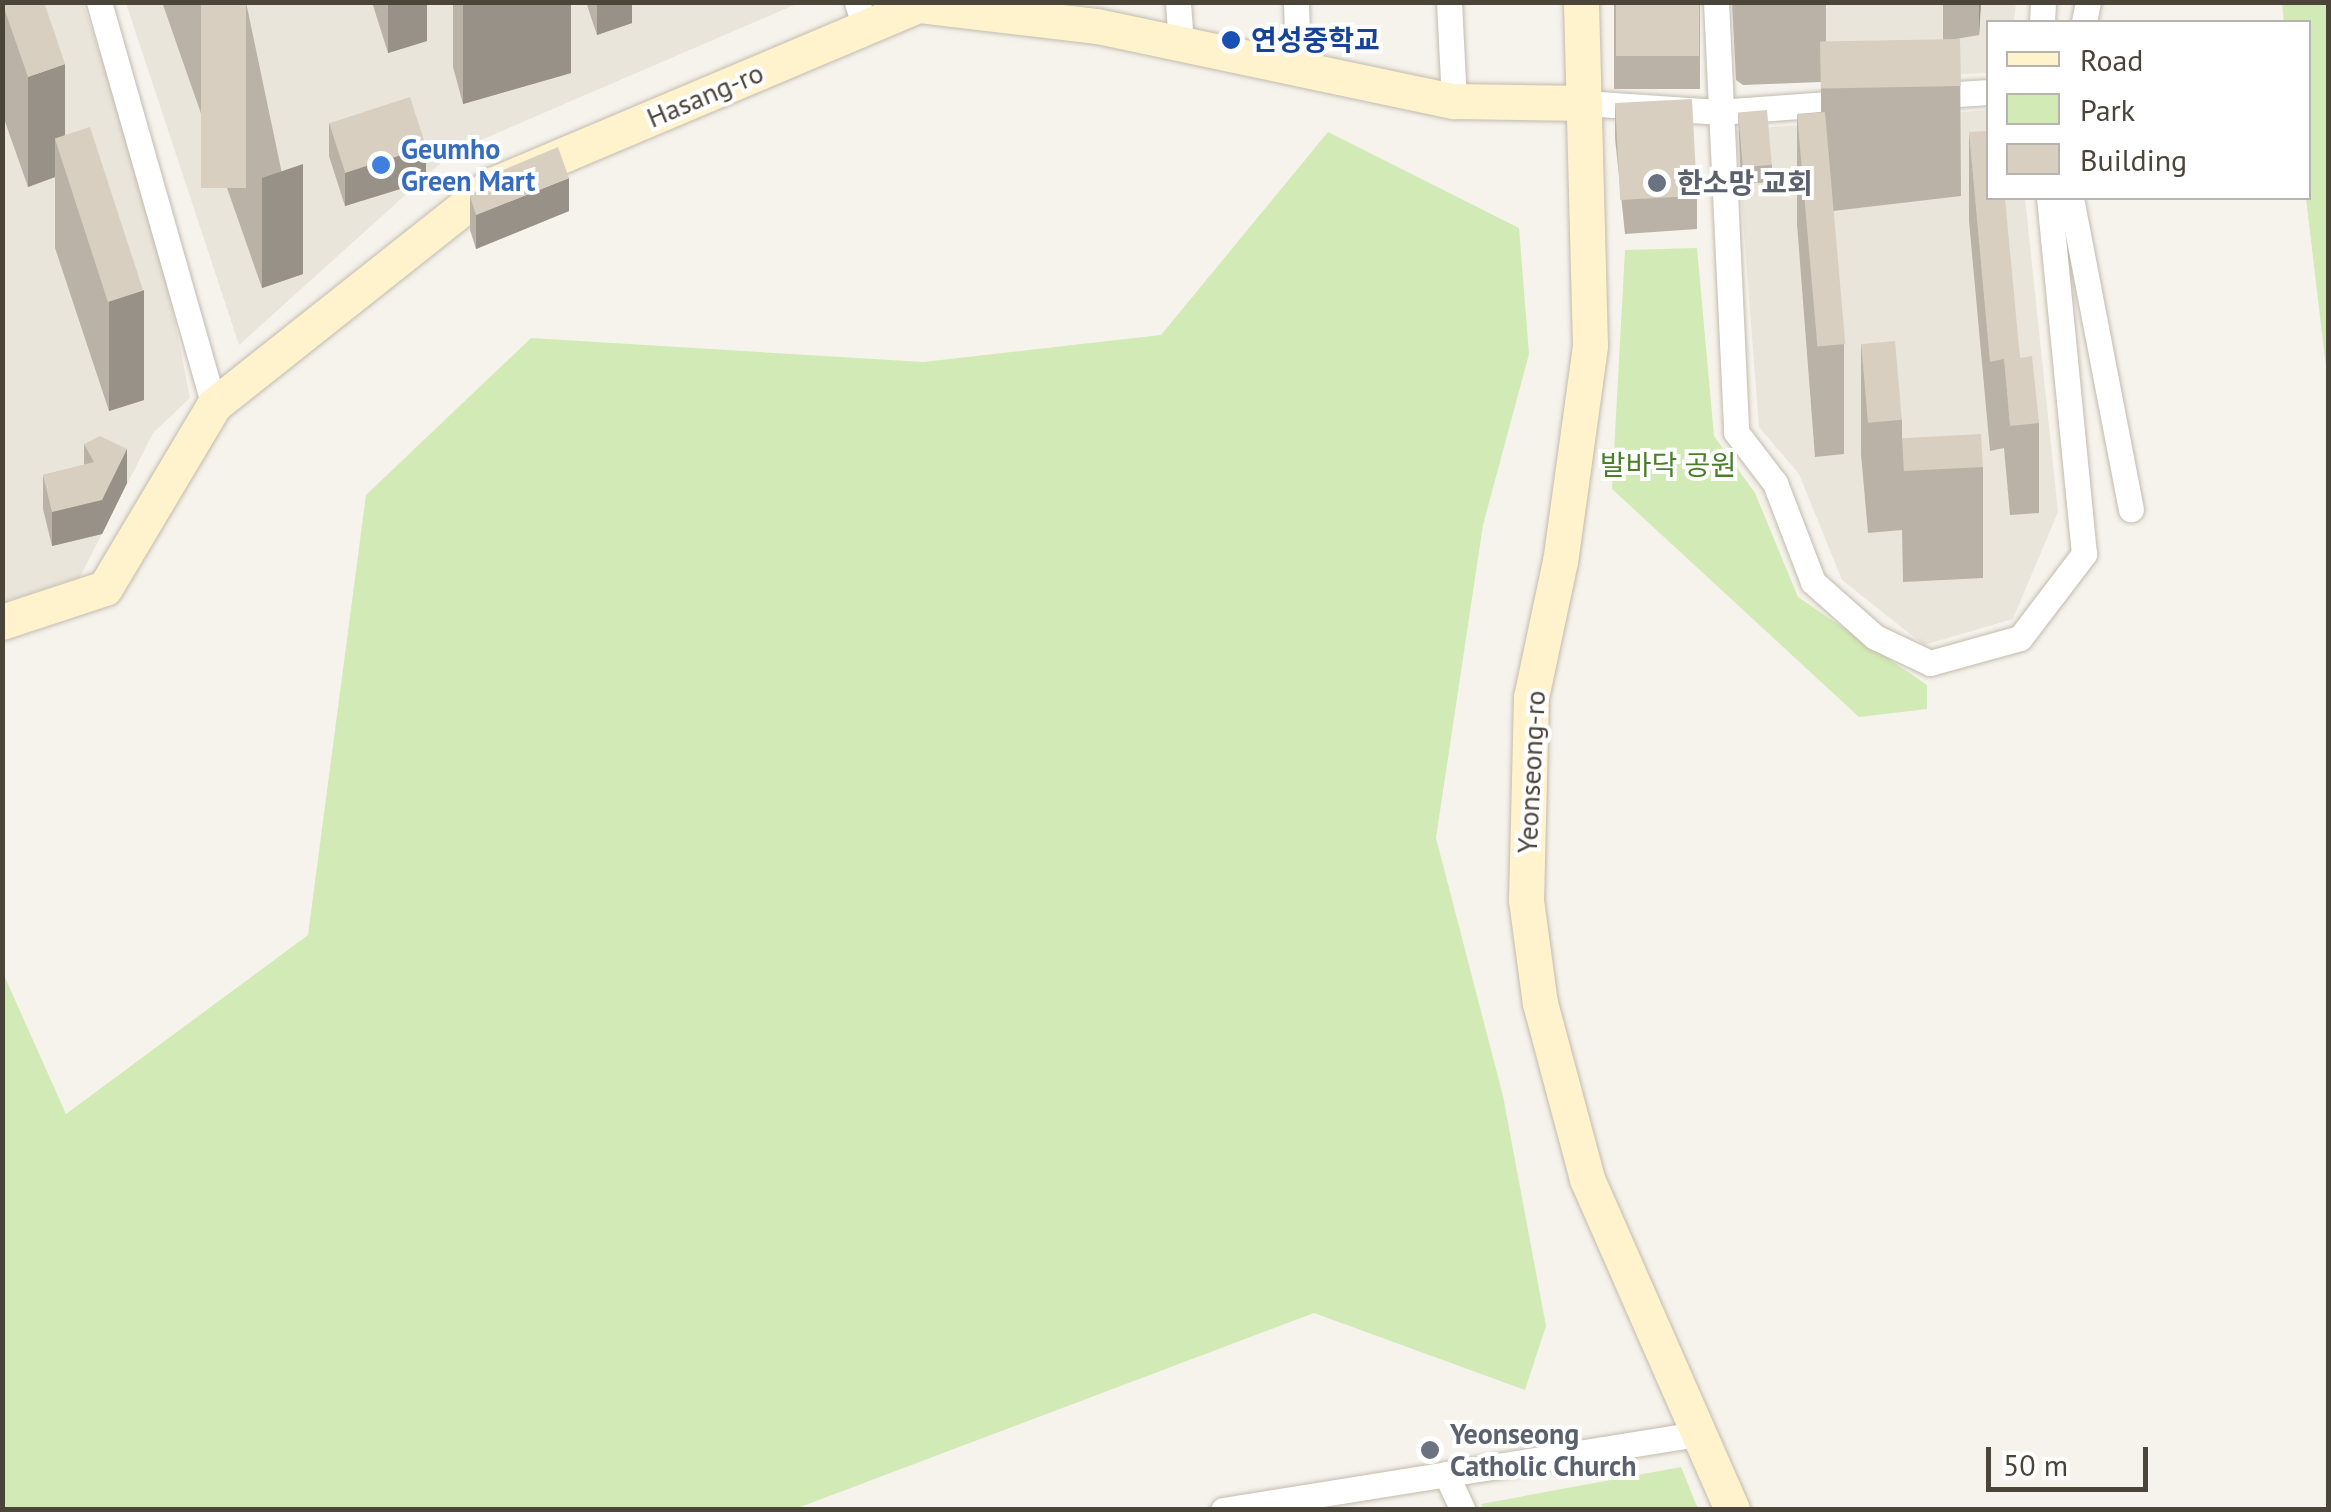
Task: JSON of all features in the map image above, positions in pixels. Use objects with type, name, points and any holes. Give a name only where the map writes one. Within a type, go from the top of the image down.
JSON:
[{"type":"street","points":[[99,2],[214,405]]},
{"type":"street","points":[[1178,2],[1181,41]]},
{"type":"street","points":[[1296,2],[1298,66]]},
{"type":"street","points":[[1449,2],[1454,101]]},
{"type":"street","name":"Yeonseong-ro","points":[[1582,2],[1590,346],[1560,561],[1531,697],[1526,900],[1540,1003],[1587,1179],[1732,1510]]},
{"type":"street","points":[[1716,2],[1718,112],[1736,432],[1775,484],[1814,582],[1875,638],[1930,662],[2020,638],[2084,554],[2049,200]]},
{"type":"street","name":"Hasang-ro","points":[[2,622],[105,588],[214,405],[492,185],[861,15],[918,5],[1181,41],[1454,101],[1584,104]]},
{"type":"street","points":[[1584,104],[1718,112],[1986,92]]},
{"type":"street","points":[[2071,200],[2132,509]]},
{"type":"street","points":[[1223,1510],[1334,1501],[1446,1474],[1698,1434]]},
{"type":"street","points":[[1446,1474],[1463,1510]]},
{"type":"shaded area","points":[[2,3],[83,3],[155,220],[190,398],[153,433],[80,577],[3,602]]},
{"type":"shaded area","points":[[126,3],[799,3],[453,152],[239,345]]},
{"type":"shaded area","points":[[1753,3],[2016,3],[2014,20],[1986,20],[1986,73],[1757,84]]},
{"type":"shaded area","points":[[1986,110],[1986,200],[2025,200],[2058,512],[2013,619],[1924,645],[1842,580],[1799,474],[1759,427],[1736,130]]},
{"type":"green space","points":[[2282,3],[2328,3],[2328,384],[2306,200],[2311,200],[2311,20],[2284,20]]},
{"type":"green space","points":[[1328,132],[1519,228],[1529,354],[1483,525],[1436,838],[1503,1096],[1546,1326],[1525,1390],[1314,1313],[795,1509],[3,1509],[3,973],[66,1114],[308,935],[366,495],[531,338],[923,362],[1161,335]]},
{"type":"green space","name":"발바닥 공원","points":[[1697,248],[1714,436],[1755,493],[1798,597],[1927,685],[1927,709],[1859,717],[1612,489],[1625,250]]},
{"type":"green space","points":[[1681,1467],[1698,1509],[1484,1510],[1481,1504]]},
{"type":"building","points":[[2,2],[44,2],[65,64],[28,77]]},
{"type":"building","points":[[201,2],[246,2],[246,188],[201,188]]},
{"type":"building","points":[[1616,2],[1699,2],[1699,56],[1616,56]]},
{"type":"building","points":[[1960,39],[1961,86],[1821,88],[1820,41]]},
{"type":"building","points":[[410,97],[426,146],[345,173],[329,123]]},
{"type":"building","name":"한소망 교회","points":[[1692,99],[1697,196],[1620,200],[1615,103]]},
{"type":"building","points":[[1767,110],[1772,165],[1743,167],[1738,113]]},
{"type":"building","points":[[1825,112],[1845,344],[1817,347],[1797,114]]},
{"type":"building","points":[[90,127],[143,291],[108,302],[55,138]]},
{"type":"building","points":[[1986,131],[1986,200],[2005,200],[2020,358],[2032,356],[2039,423],[2010,426],[2004,359],[1990,362],[1969,132]]},
{"type":"building","points":[[558,147],[569,178],[476,215],[470,196],[503,170]]},
{"type":"building","points":[[1895,341],[1902,420],[1868,423],[1861,344]]},
{"type":"building","points":[[1981,434],[1983,467],[1904,471],[1902,438]]},
{"type":"building","points":[[100,436],[127,449],[102,500],[52,512],[43,475],[94,462],[84,444]]},
{"type":"place","name":"연성중학교","points":[[1231,40]]},
{"type":"place","name":"Geumho Green Mart","points":[[381,165]]},
{"type":"place","name":"한소망 교회","points":[[1657,183]]},
{"type":"place","name":"Yeonseong Catholic Church","points":[[1430,1450]]}]
